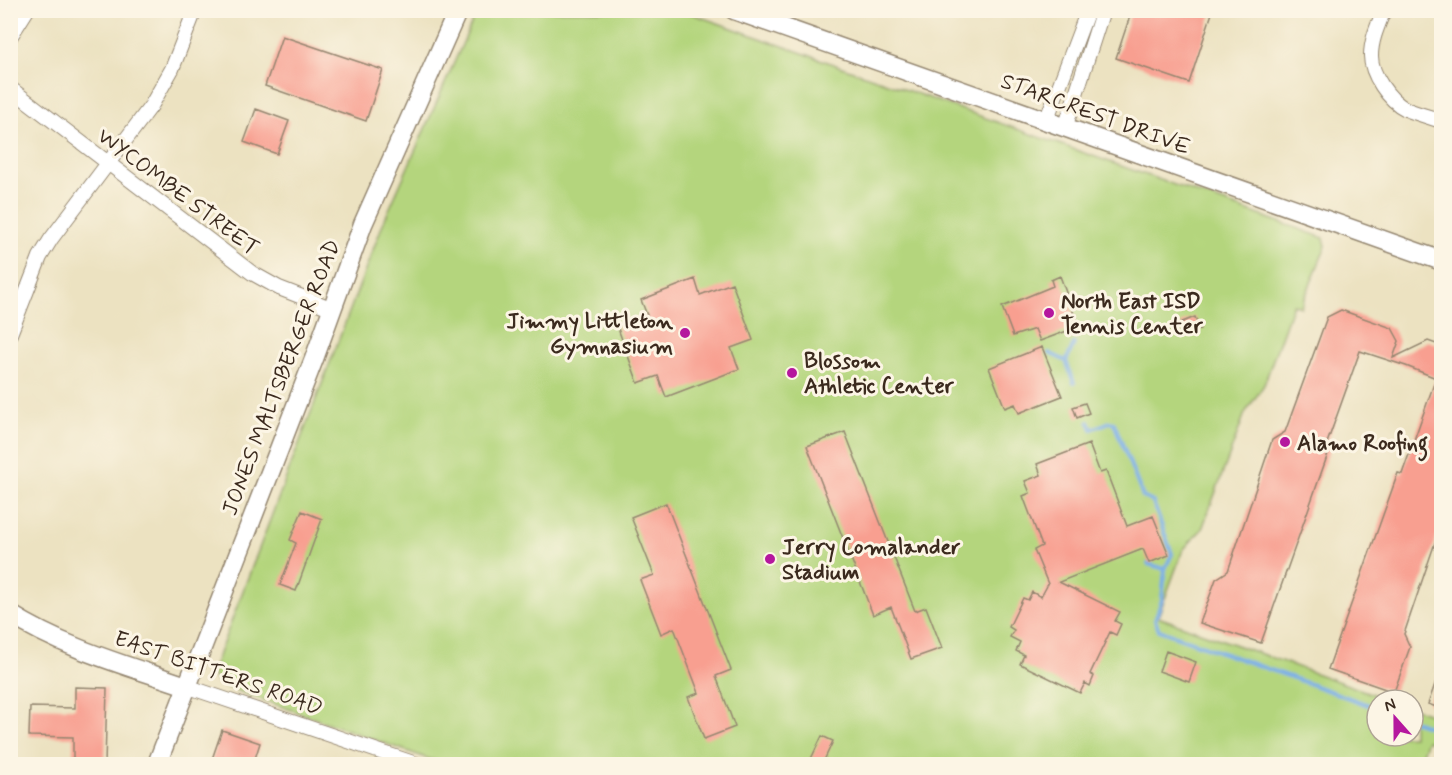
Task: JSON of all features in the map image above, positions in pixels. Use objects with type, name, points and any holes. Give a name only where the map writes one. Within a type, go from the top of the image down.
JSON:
[{"type":"main road","name":"JONES MALTSBERGER ROAD","points":[[157,765],[333,309],[363,224],[458,10]]},
{"type":"main road","name":"STARCREST DRIVE","points":[[734,10],[1442,261]]},
{"type":"main road","name":"EAST BITTERS ROAD","points":[[10,614],[83,650],[189,687]]},
{"type":"street","points":[[10,37],[27,10]]},
{"type":"street","points":[[10,334],[40,258],[51,239],[152,106],[172,69],[195,10]]},
{"type":"street","points":[[1046,121],[1088,10]]},
{"type":"street","points":[[1065,128],[1103,10]]},
{"type":"street","points":[[1384,10],[1374,38],[1371,55],[1380,81],[1395,102],[1406,109],[1442,121]]},
{"type":"street","name":"WYCOMBE STREET","points":[[10,88],[252,273],[279,288],[333,309]]},
{"type":"street","name":"EAST BITTERS ROAD","points":[[189,687],[416,765]]},
{"type":"green space","name":"Blossom Athletic Center","points":[[477,11],[684,11],[1324,238],[1326,246],[1301,307],[1293,304],[1264,385],[1245,413],[1202,529],[1183,550],[1158,617],[1365,691],[1365,748],[1424,748],[1418,764],[443,764],[218,684],[212,672],[384,221]]},
{"type":"green space","name":"Blossom Athletic Center","points":[[1425,712],[1441,718],[1441,745],[1427,740],[1425,745]]},
{"type":"building","points":[[1132,10],[1213,10],[1189,83],[1116,58]]},
{"type":"building","points":[[282,36],[383,70],[366,121],[265,86]]},
{"type":"building","points":[[256,109],[289,121],[277,154],[244,142]]},
{"type":"building","points":[[1060,276],[1075,317],[1072,319],[1075,328],[1040,341],[1035,329],[1013,336],[1002,307],[1053,286],[1051,280]]},
{"type":"building","name":"Jimmy Littleton Gymnasium","points":[[695,279],[700,295],[732,283],[753,340],[731,348],[739,369],[666,397],[658,376],[638,383],[617,326],[647,315],[641,300]]},
{"type":"building","points":[[1341,310],[1392,328],[1399,341],[1393,358],[1428,341],[1442,346],[1442,522],[1404,634],[1410,647],[1395,688],[1383,688],[1328,669],[1398,473],[1402,474],[1436,378],[1406,366],[1360,351],[1326,446],[1330,448],[1261,643],[1200,623],[1216,579],[1228,571],[1272,440],[1285,432],[1327,317]]},
{"type":"building","points":[[1195,317],[1200,329],[1185,335],[1180,323]]},
{"type":"building","points":[[1042,347],[1062,396],[1019,413],[1015,404],[1005,408],[989,368]]},
{"type":"building","points":[[1085,403],[1089,413],[1077,418],[1073,407]]},
{"type":"building","points":[[845,432],[915,611],[926,607],[942,648],[911,659],[891,607],[873,615],[807,446]]},
{"type":"building","points":[[1089,444],[1100,473],[1106,471],[1127,526],[1153,516],[1169,555],[1149,563],[1143,549],[1059,582],[1120,612],[1115,621],[1121,624],[1116,635],[1110,632],[1090,674],[1094,676],[1090,686],[1085,683],[1080,693],[1020,664],[1024,655],[1016,651],[1020,642],[1010,637],[1014,630],[1009,627],[1023,598],[1028,600],[1032,592],[1041,597],[1048,584],[1034,550],[1042,546],[1023,496],[1030,493],[1025,481],[1041,475],[1037,464]]},
{"type":"building","points":[[666,503],[731,670],[716,676],[735,727],[704,739],[688,697],[699,693],[674,628],[661,634],[640,580],[654,575],[631,517]]},
{"type":"building","points":[[302,511],[322,519],[296,591],[280,585],[296,543],[290,540]]},
{"type":"building","points":[[1166,651],[1196,662],[1189,682],[1159,671]]},
{"type":"building","points":[[1440,670],[1442,671],[1442,709],[1428,704]]},
{"type":"building","points":[[75,687],[107,688],[105,765],[73,765],[73,737],[29,736],[30,707],[75,708]]},
{"type":"building","points":[[222,730],[260,743],[253,765],[210,765]]},
{"type":"building","points":[[822,736],[833,741],[822,765],[808,765]]},
{"type":"waterway","points":[[1066,361],[1074,344]]},
{"type":"waterway","points":[[1049,353],[1066,361],[1074,383]]},
{"type":"waterway","points":[[1089,422],[1092,429],[1110,422],[1114,423],[1143,497],[1153,502],[1172,554],[1165,569],[1162,600],[1155,620],[1159,630],[1365,704]]},
{"type":"waterway","points":[[1148,564],[1165,569]]},
{"type":"waterway","points":[[1425,725],[1442,731]]},
{"type":"place","name":"North East ISD Tennis Center","points":[[1049,313]]},
{"type":"place","name":"Jimmy Littleton Gymnasium","points":[[685,333]]},
{"type":"place","name":"Blossom Athletic Center","points":[[792,373]]},
{"type":"place","name":"Alamo Roofing","points":[[1285,442]]},
{"type":"place","name":"Jerry Comalander Stadium","points":[[770,559]]}]
